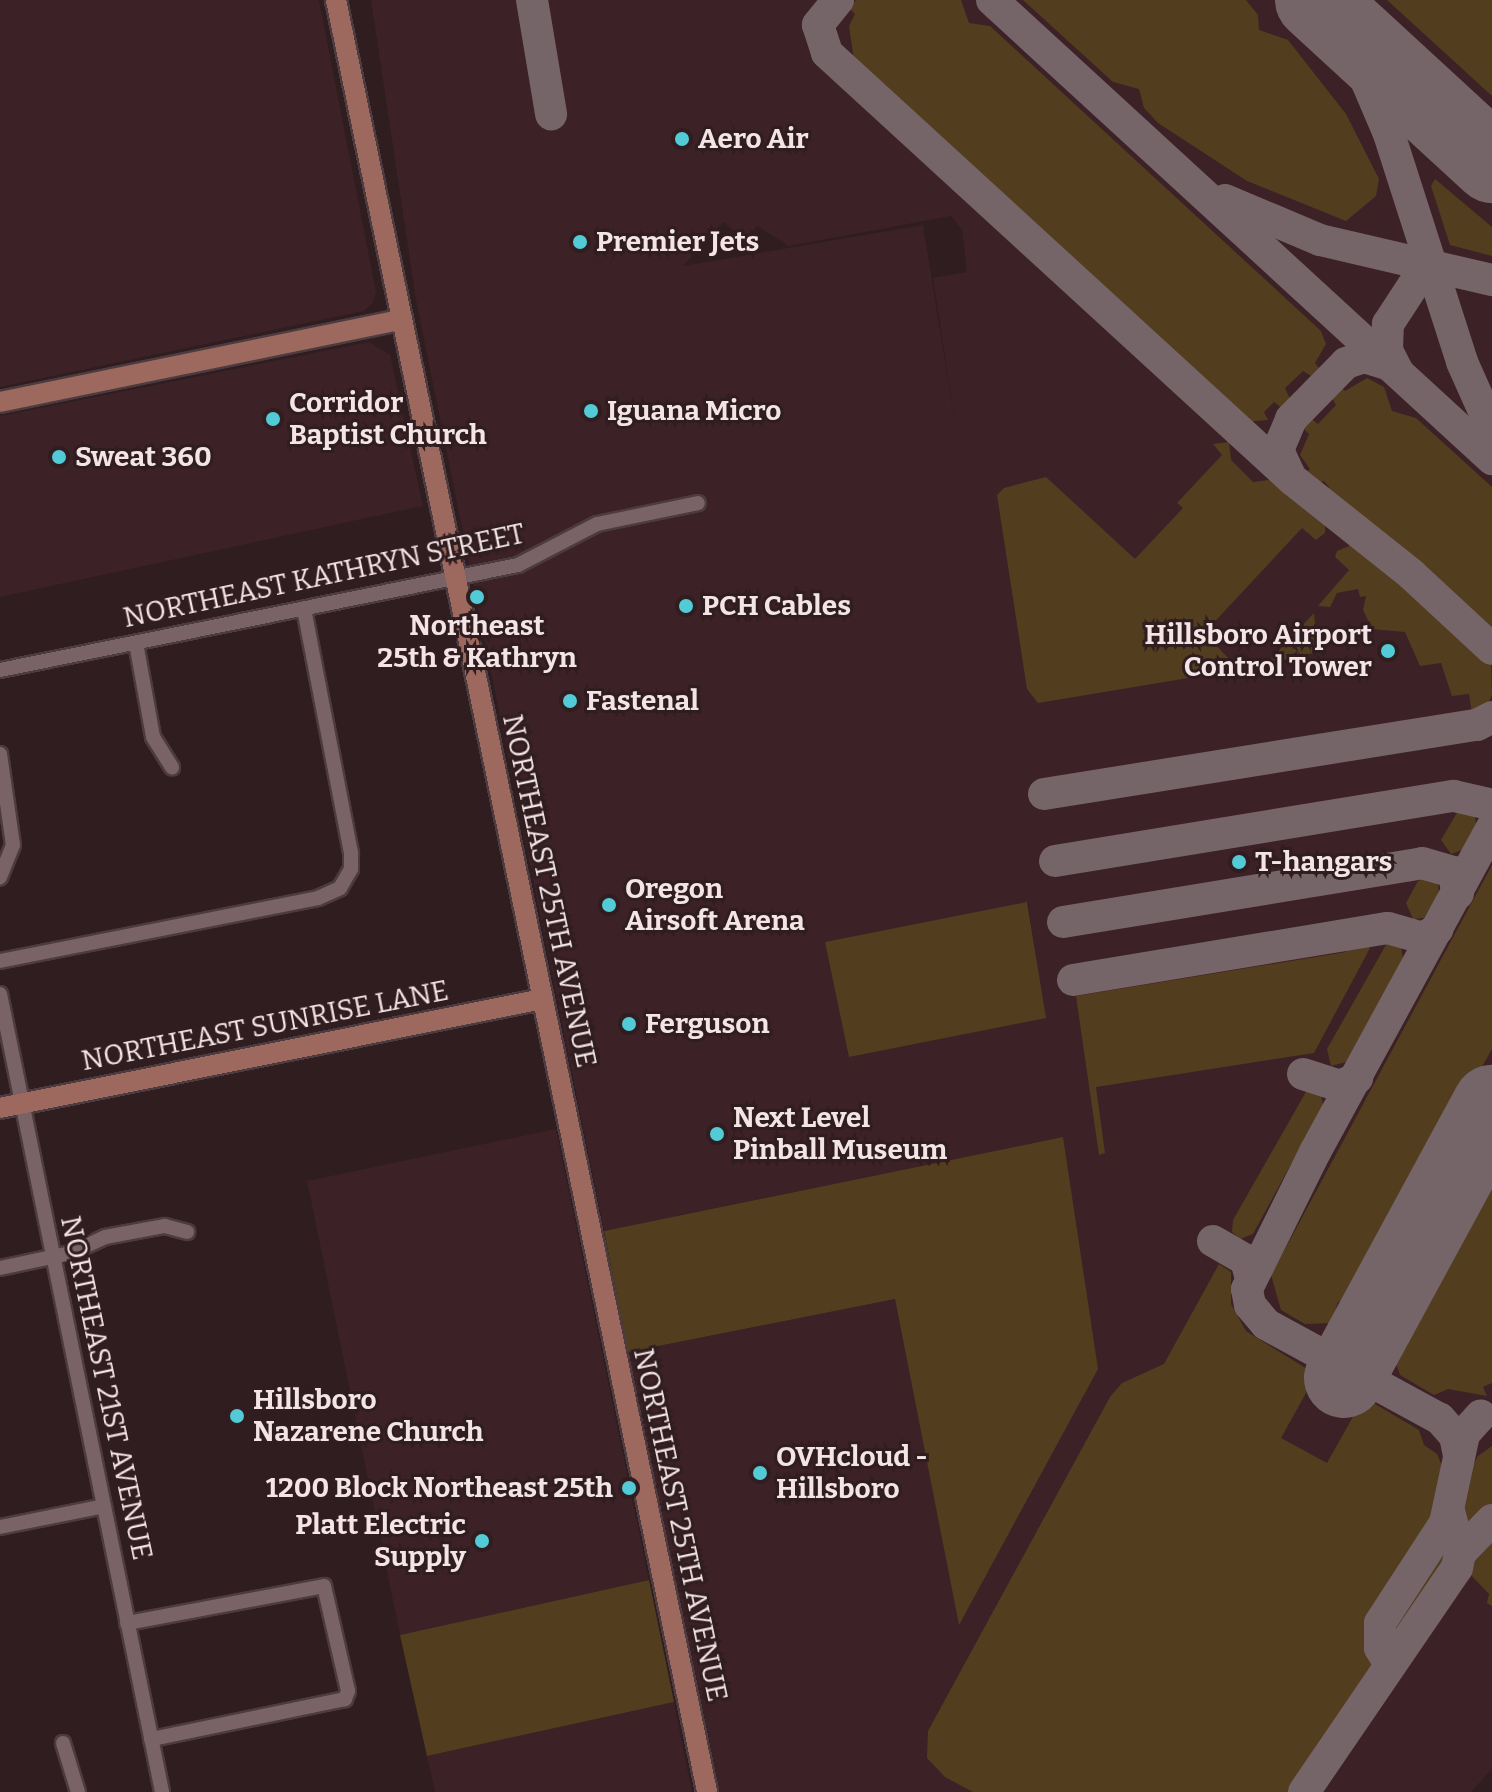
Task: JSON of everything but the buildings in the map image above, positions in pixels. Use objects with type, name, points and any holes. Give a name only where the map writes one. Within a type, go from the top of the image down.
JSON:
[{"type":"main road","name":"NORTHEAST 25TH AVENUE","points":[[336,0],[707,1792]]},
{"type":"main road","points":[[0,402],[401,320]]},
{"type":"main road","name":"NORTHEAST SUNRISE LANE","points":[[0,1108],[542,999]]},
{"type":"street","name":"NORTHEAST KATHRYN STREET","points":[[0,670],[456,578],[541,557],[597,524],[698,503]]},
{"type":"street","points":[[0,961],[318,898],[346,881],[351,853],[304,608]]},
{"type":"street","points":[[136,643],[153,737],[172,767]]},
{"type":"street","points":[[0,754],[6,814],[13,845],[0,878]]},
{"type":"street","name":"NORTHEAST 21ST AVENUE","points":[[0,994],[162,1792]]},
{"type":"street","points":[[0,1268],[52,1257],[105,1237],[165,1226],[187,1232]]},
{"type":"street","points":[[0,1527],[104,1506]]},
{"type":"street","points":[[127,1623],[320,1586],[328,1592],[348,1691],[345,1699],[151,1739]]},
{"type":"street","points":[[63,1743],[78,1792]]},
{"type":"shaded area","points":[[0,0],[319,0],[376,292],[373,303],[364,311],[0,387]]},
{"type":"shaded area","points":[[371,0],[1492,0],[1492,1769],[1471,1792],[720,1792],[628,1352],[895,1299],[959,1623],[1063,1137],[604,1231],[416,300]],"holes":[[[951,216],[962,230],[967,272],[933,278],[955,423],[923,225],[683,266],[723,222],[744,239],[757,226],[789,246]],[[1028,903],[1045,1018],[826,942]]]},
{"type":"shaded area","points":[[856,0],[961,0],[969,23],[990,26],[1321,331],[1326,344],[1315,363],[1319,368],[1311,376],[1303,371],[1285,388],[1290,399],[1282,408],[1274,402],[1264,412],[1268,420],[1242,422],[854,60],[849,26],[855,14],[849,8]]},
{"type":"shaded area","points":[[1023,0],[1246,0],[1258,15],[1259,30],[1288,40],[1346,114],[1379,179],[1376,196],[1346,221],[1247,181],[1158,123],[1144,108],[1139,89],[1113,82]]},
{"type":"shaded area","points":[[1387,0],[1492,0],[1492,96]]},
{"type":"shaded area","points":[[1435,179],[1492,227],[1492,256],[1450,245],[1431,186]]},
{"type":"shaded area","points":[[369,342],[390,355],[423,506],[0,597],[0,416]]},
{"type":"shaded area","points":[[1367,378],[1384,387],[1392,411],[1416,418],[1492,487],[1492,635],[1404,555],[1326,496],[1329,487],[1324,481],[1313,485],[1303,475],[1310,469],[1300,455],[1309,434],[1302,427],[1310,418],[1318,424],[1336,405],[1331,396],[1339,386],[1345,391]]},
{"type":"shaded area","points":[[1229,442],[1231,460],[1253,482],[1269,480],[1282,486],[1325,524],[1325,533],[1316,540],[1302,528],[1204,633],[1234,664],[1230,671],[1038,703],[1027,689],[997,495],[1004,488],[1046,477],[1135,559],[1183,508],[1177,503],[1222,455],[1213,444]]},
{"type":"shaded area","points":[[1354,544],[1491,662],[1492,695],[1486,709],[1472,714],[1469,694],[1452,696],[1441,663],[1420,666],[1405,632],[1372,629],[1363,610],[1366,596],[1360,597],[1358,589],[1337,593],[1330,607],[1318,606],[1349,570],[1335,557],[1337,551]]},
{"type":"shaded area","points":[[1314,613],[1318,652],[1269,663],[1269,661]]},
{"type":"shaded area","points":[[1465,809],[1475,815],[1476,825],[1462,850],[1451,854],[1441,840],[1458,811]]},
{"type":"shaded area","points":[[1492,865],[1492,1049],[1353,1296],[1338,1302],[1331,1323],[1305,1324],[1281,1310],[1271,1275]]},
{"type":"shaded area","points":[[1429,877],[1438,884],[1439,893],[1424,918],[1413,919],[1406,903],[1418,881]]},
{"type":"shaded area","points":[[1027,902],[1046,1018],[849,1057],[825,942]]},
{"type":"shaded area","points":[[1364,940],[1370,948],[1314,1053],[1096,1087],[1105,1153],[1099,1155],[1076,996],[1346,952],[1349,942]]},
{"type":"shaded area","points":[[1387,943],[1401,946],[1403,959],[1346,1062],[1331,1066],[1327,1049]]},
{"type":"shaded area","points":[[1307,1090],[1321,1094],[1323,1105],[1253,1234],[1240,1239],[1232,1232],[1233,1220]]},
{"type":"shaded area","points":[[556,1129],[649,1580],[400,1635],[307,1181]]},
{"type":"shaded area","points":[[1063,1137],[1098,1369],[959,1625],[895,1299],[628,1352],[604,1231]]},
{"type":"shaded area","points":[[1492,1161],[1492,1383],[1483,1387],[1487,1396],[1448,1389],[1434,1395],[1400,1375],[1393,1355],[1407,1343],[1404,1321]]},
{"type":"shaded area","points":[[1219,1264],[1231,1272],[1231,1304],[1246,1331],[1312,1372],[1311,1384],[1281,1438],[1327,1463],[1359,1406],[1370,1401],[1419,1430],[1424,1445],[1437,1454],[1445,1473],[1437,1525],[1375,1613],[1372,1671],[1289,1792],[973,1792],[945,1777],[927,1758],[928,1731],[1110,1397],[1122,1383],[1164,1364]]},
{"type":"shaded area","points":[[1492,1446],[1492,1507],[1464,1533],[1457,1514],[1463,1483],[1478,1456]]},
{"type":"shaded area","points":[[1492,1532],[1492,1606],[1487,1603],[1489,1594],[1467,1571],[1470,1557]]},
{"type":"shaded area","points":[[1443,1539],[1446,1564],[1388,1649],[1389,1618]]},
{"type":"shaded area","points":[[649,1580],[674,1702],[427,1756],[400,1635]]},
{"type":"shaded area","points":[[674,1702],[692,1792],[435,1792],[427,1756]]},
{"type":"taxiway","points":[[532,0],[551,114]]},
{"type":"taxiway","points":[[838,0],[818,25],[827,53],[1293,480],[1411,574],[1492,649]]},
{"type":"taxiway","points":[[992,0],[1492,459]]},
{"type":"taxiway","points":[[1343,26],[1389,134],[1462,362],[1492,429]]},
{"type":"taxiway","points":[[1225,200],[1320,240],[1492,280]]},
{"type":"taxiway","points":[[1397,370],[1387,350],[1388,324],[1420,275],[1424,246]]},
{"type":"taxiway","points":[[1291,478],[1278,450],[1291,419],[1346,363],[1364,357],[1390,365]]},
{"type":"taxiway","points":[[1044,794],[1477,725],[1492,717]]},
{"type":"taxiway","points":[[1055,861],[1454,796],[1492,805]]},
{"type":"taxiway","points":[[1459,1456],[1455,1436],[1440,1419],[1266,1324],[1250,1305],[1247,1289],[1315,1152],[1492,827]]},
{"type":"taxiway","points":[[1063,922],[1422,863],[1453,872],[1458,893]]},
{"type":"taxiway","points":[[1073,980],[1388,928],[1423,938],[1438,929]]},
{"type":"taxiway","points":[[1303,1074],[1340,1086],[1357,1078]]},
{"type":"taxiway","points":[[1213,1241],[1246,1260],[1250,1275]]},
{"type":"taxiway","points":[[1390,1665],[1380,1648],[1380,1623],[1445,1523],[1464,1434],[1481,1415]]},
{"type":"taxiway","points":[[1304,1792],[1457,1568],[1460,1553],[1449,1511]]},
{"type":"taxiway","points":[[1460,1553],[1492,1520]]},
{"type":"runway","points":[[1315,0],[1492,163]]},
{"type":"runway","points":[[1344,1378],[1492,1105]]},
{"type":"place","name":"Aero Air","points":[[682,139]]},
{"type":"place","name":"Premier Jets","points":[[580,242]]},
{"type":"place","name":"Iguana Micro","points":[[591,411]]},
{"type":"place","name":"Corridor Baptist Church","points":[[273,419]]},
{"type":"place","name":"Sweat 360","points":[[59,457]]},
{"type":"place","name":"Northeast 25th & Kathryn","points":[[477,597]]},
{"type":"place","name":"PCH Cables","points":[[686,606]]},
{"type":"place","name":"Hillsboro Airport Control Tower","points":[[1388,651]]},
{"type":"place","name":"Fastenal","points":[[570,701]]},
{"type":"place","name":"T-hangars","points":[[1239,862]]},
{"type":"place","name":"Oregon Airsoft Arena","points":[[609,905]]},
{"type":"place","name":"Ferguson","points":[[629,1024]]},
{"type":"place","name":"Next Level Pinball Museum","points":[[717,1134]]},
{"type":"place","name":"Hillsboro Nazarene Church","points":[[237,1416]]},
{"type":"place","name":"OVHcloud - Hillsboro","points":[[760,1473]]},
{"type":"place","name":"1200 Block Northeast 25th","points":[[629,1488]]},
{"type":"place","name":"Platt Electric Supply","points":[[482,1541]]}]
